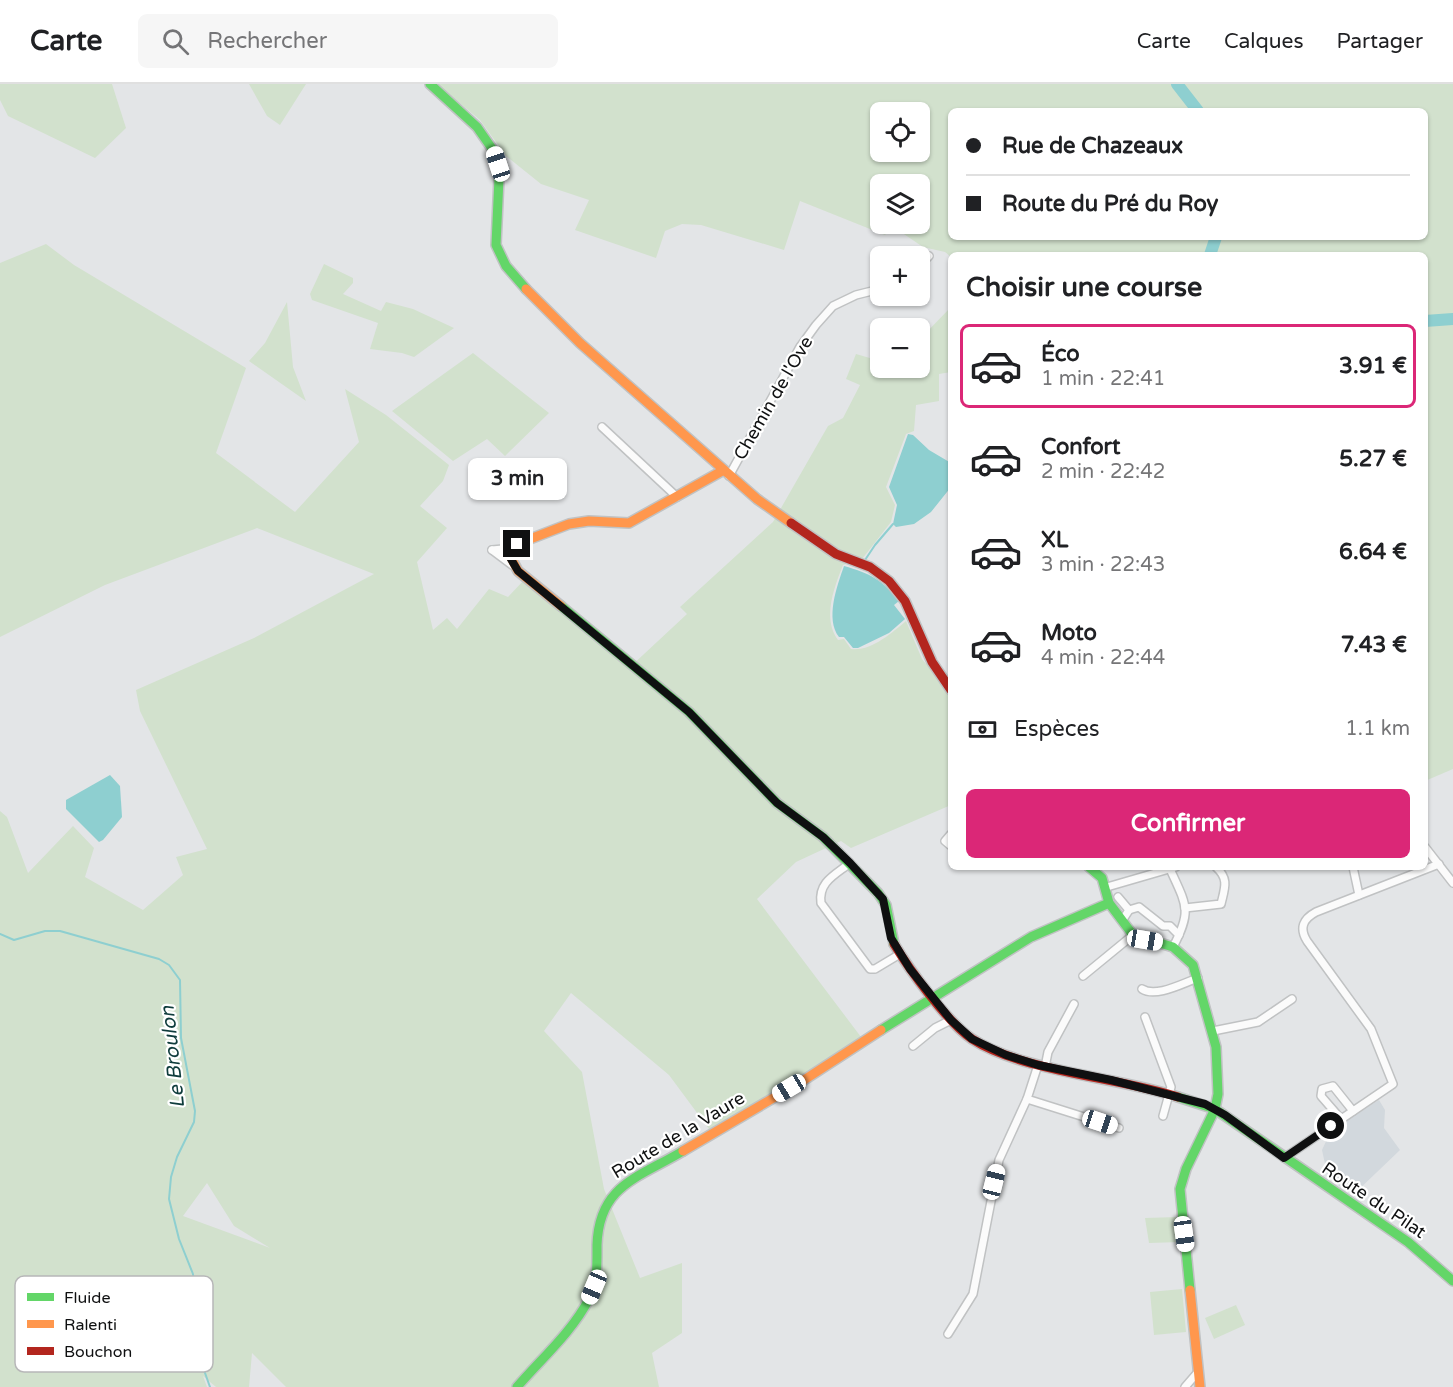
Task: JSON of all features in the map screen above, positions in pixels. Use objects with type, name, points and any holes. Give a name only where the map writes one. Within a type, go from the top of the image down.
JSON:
[{"type":"street","points":[[430,84],[477,127],[493,150],[499,178],[495,234],[500,255],[506,266],[580,343],[726,473],[821,545],[836,554],[870,567],[889,581],[904,601],[932,662],[948,686]]},
{"type":"street","name":"Chemin de l'Ove","points":[[726,473],[800,347],[816,325],[832,306],[856,295],[870,294]]},
{"type":"street","points":[[602,427],[677,497]]},
{"type":"street","points":[[513,565],[492,550],[512,548],[578,522],[629,523],[726,473]]},
{"type":"street","points":[[512,548],[508,554],[513,565]]},
{"type":"street","name":"Route du Pilat","points":[[513,565],[689,712],[777,803],[823,837],[850,863],[883,899],[891,938],[900,954],[951,1020],[972,1039],[984,1046],[1041,1066],[1169,1094],[1215,1109],[1408,1242],[1453,1281]]},
{"type":"street","points":[[1428,851],[1453,882]]},
{"type":"street","points":[[850,863],[822,884],[819,892],[821,903],[870,969],[875,969],[900,954]]},
{"type":"street","points":[[1428,868],[1439,864]]},
{"type":"street","points":[[1093,870],[1102,878],[1107,888],[1109,903],[1133,935],[1173,947],[1188,958],[1198,978],[1213,1031],[1219,1086],[1215,1109],[1200,1137],[1180,1189],[1200,1387]]},
{"type":"street","points":[[1107,888],[1166,870]]},
{"type":"street","points":[[1173,947],[1186,920],[1185,908],[1174,870]]},
{"type":"street","points":[[1185,908],[1221,904],[1227,881],[1218,870]]},
{"type":"street","points":[[1354,870],[1359,895]]},
{"type":"street","points":[[1284,1158],[1390,1088],[1393,1080],[1371,1029],[1302,930],[1304,922],[1311,915],[1424,870]]},
{"type":"street","points":[[1118,897],[1128,910]]},
{"type":"street","name":"Route de la Vaure","points":[[517,1387],[586,1305],[594,1287],[599,1222],[612,1195],[823,1068],[933,996],[1042,931],[1109,903]]},
{"type":"street","points":[[1122,921],[1128,910],[1139,907],[1163,926],[1170,926],[1179,935]]},
{"type":"street","points":[[1083,976],[1133,935]]},
{"type":"street","points":[[1142,989],[1148,993],[1156,992],[1198,978]]},
{"type":"street","points":[[1213,1031],[1258,1022],[1292,999]]},
{"type":"street","points":[[948,1334],[973,1294],[999,1160],[1041,1066],[1074,1004]]},
{"type":"street","points":[[1145,1017],[1170,1087],[1163,1116]]},
{"type":"street","points":[[913,1046],[934,1028],[951,1020]]},
{"type":"street","points":[[1341,1119],[1322,1096],[1322,1089],[1326,1086],[1333,1086],[1353,1111]]},
{"type":"street","points":[[1027,1099],[1119,1128]]},
{"type":"street","points":[[1185,1387],[1198,1372]]},
{"type":"shaded area","points":[[1379,1100],[1385,1110],[1384,1128],[1400,1150],[1354,1194],[1342,1189],[1327,1173],[1322,1150],[1328,1137],[1346,1121]]},
{"type":"green space","points":[[0,84],[112,84],[126,128],[95,158],[8,116],[0,100]]},
{"type":"green space","points":[[249,84],[306,84],[280,125],[267,116]]},
{"type":"green space","points":[[437,84],[1453,84],[1453,769],[1428,780],[1428,252],[948,252],[948,254],[930,249],[930,246],[922,246],[904,234],[930,234],[930,174],[870,174],[870,229],[800,201],[784,250],[701,225],[682,224],[665,231],[656,258],[575,230],[589,200],[541,184],[506,156],[480,120]]},
{"type":"green space","points":[[46,244],[74,265],[246,368],[216,453],[295,512],[359,442],[345,389],[386,415],[449,465],[443,481],[420,506],[447,528],[417,562],[433,630],[447,618],[457,629],[489,589],[508,597],[524,580],[629,668],[687,614],[680,607],[773,522],[828,426],[843,418],[860,385],[846,379],[856,354],[870,358],[870,378],[930,378],[930,329],[948,310],[948,372],[939,374],[939,401],[916,405],[914,431],[906,434],[886,487],[895,505],[891,522],[862,559],[843,565],[833,593],[830,613],[833,631],[838,640],[844,639],[851,649],[873,645],[906,621],[922,659],[941,682],[948,676],[948,806],[851,848],[841,841],[796,862],[757,899],[861,1037],[819,1066],[709,1129],[669,1075],[571,993],[544,1031],[582,1072],[604,1189],[640,1278],[682,1263],[682,1333],[652,1353],[659,1387],[286,1387],[252,1353],[249,1387],[216,1387],[203,1376],[207,1387],[0,1387],[0,811],[7,817],[28,873],[73,826],[94,848],[85,877],[143,910],[183,875],[176,857],[207,849],[140,711],[136,690],[254,638],[374,574],[257,528],[105,585],[0,637],[0,263]],"holes":[[[207,1183],[234,1226],[270,1248],[183,1216]]]},
{"type":"green space","points":[[324,264],[353,278],[353,283],[343,294],[381,311],[386,302],[413,309],[454,328],[414,357],[370,349],[378,323],[312,300],[310,294]]},
{"type":"green space","points":[[287,302],[293,367],[306,401],[249,361],[265,343]]},
{"type":"green space","points":[[473,353],[549,413],[505,456],[487,439],[453,461],[392,411]]},
{"type":"green space","points":[[1178,1217],[1181,1242],[1149,1243],[1145,1218]]},
{"type":"green space","points":[[1182,1289],[1186,1332],[1154,1335],[1150,1292]]},
{"type":"green space","points":[[1236,1305],[1245,1325],[1214,1339],[1205,1318]]},
{"type":"water","points":[[908,434],[913,435],[929,450],[948,461],[948,491],[931,512],[914,524],[896,527],[893,524],[897,505],[889,487]]},
{"type":"water","points":[[844,566],[861,571],[887,588],[899,601],[894,605],[905,619],[889,633],[858,648],[853,648],[844,637],[839,637],[833,621],[834,602]]},
{"type":"water","points":[[110,775],[120,786],[122,817],[99,842],[66,809],[66,800]]},
{"type":"waterway","points":[[1177,84],[1196,108]]},
{"type":"waterway","points":[[1211,252],[1215,240]]},
{"type":"waterway","points":[[1428,321],[1453,319]]},
{"type":"waterway","points":[[865,560],[893,524]]},
{"type":"waterway","name":"Le Broulon","points":[[0,934],[14,940],[45,931],[60,931],[159,959],[169,965],[180,980],[181,1038],[195,1111],[194,1122],[177,1157],[171,1177],[169,1199],[179,1239],[193,1276]]},
{"type":"waterway","name":"Le Broulon","points":[[205,1372],[210,1387]]},
{"type":"traffic: fast","points":[[430,84],[477,127],[493,150],[499,178],[496,245],[506,266],[526,289]]},
{"type":"traffic: fast","points":[[561,606],[689,712],[777,803],[823,837],[878,893],[886,905],[894,944]]},
{"type":"traffic: fast","points":[[1093,870],[1102,878],[1109,903],[1133,935],[1173,947],[1193,965],[1216,1047],[1218,1094],[1215,1109],[1186,1169],[1180,1189],[1190,1290]]},
{"type":"traffic: fast","points":[[881,1030],[1031,937],[1109,903]]},
{"type":"traffic: fast","points":[[1178,1097],[1215,1109],[1408,1242],[1453,1281]]},
{"type":"traffic: fast","points":[[517,1387],[565,1334],[589,1299],[597,1266],[599,1225],[613,1196],[637,1177],[683,1151]]},
{"type":"traffic: slow","points":[[526,289],[580,343],[757,499],[791,523]]},
{"type":"traffic: slow","points":[[561,606],[518,571],[509,554],[517,544],[569,524],[589,521],[629,523],[722,471]]},
{"type":"traffic: slow","points":[[683,1151],[804,1080],[881,1030]]},
{"type":"traffic: slow","points":[[1190,1290],[1200,1387]]},
{"type":"traffic: jam","points":[[791,523],[836,554],[870,567],[889,581],[905,601],[932,662],[948,686]]},
{"type":"traffic: jam","points":[[894,944],[941,1009],[972,1039],[993,1050],[1044,1067],[1178,1097]]},
{"type":"route","points":[[517,544],[508,554],[518,571],[689,712],[777,803],[823,837],[878,893],[886,905],[891,938],[900,954],[951,1020],[972,1039],[1006,1055],[1038,1065],[1111,1080],[1205,1104],[1225,1115],[1284,1158],[1331,1126]]}]
